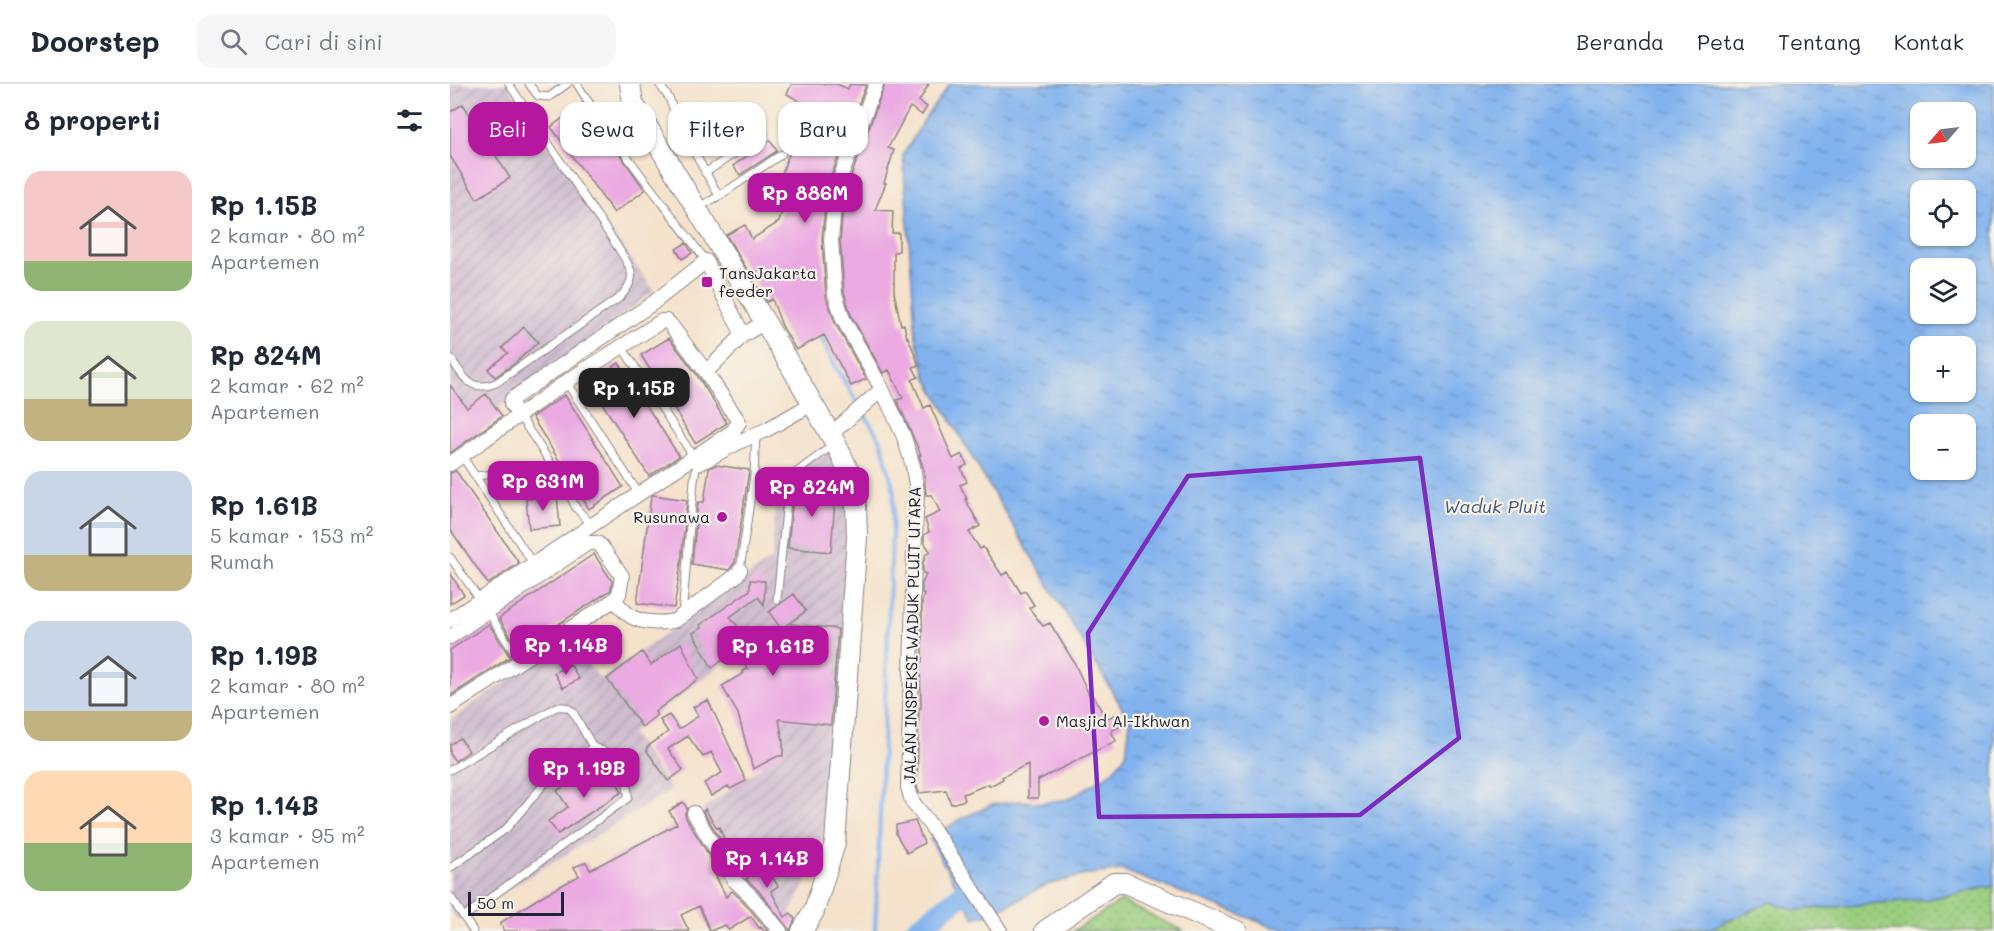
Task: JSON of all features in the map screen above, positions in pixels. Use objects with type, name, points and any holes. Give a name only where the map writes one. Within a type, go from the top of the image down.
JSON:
[{"type":"street","points":[[630,84],[630,96],[633,103],[762,324],[812,404],[836,434],[852,478],[857,537],[835,843],[814,911],[802,931]]},
{"type":"street","name":"JALAN INSPEKSI WADUK PLUIT UTARA","points":[[876,84],[841,176],[834,207],[831,240],[835,294],[843,319],[876,393],[904,437],[913,466],[917,492],[908,788],[912,801],[997,927]]},
{"type":"street","points":[[519,415],[510,403],[512,399],[653,303],[706,261],[743,335]]},
{"type":"street","points":[[450,464],[566,382],[662,321],[666,321],[706,372],[739,422],[733,431],[696,460],[639,494],[534,565],[483,605],[450,636]]},
{"type":"street","points":[[706,372],[743,335],[762,324]]},
{"type":"street","points":[[836,434],[876,393]]},
{"type":"street","points":[[696,460],[756,435],[812,404]]},
{"type":"street","points":[[450,620],[483,605],[584,545],[593,542],[602,546],[622,576],[619,594],[614,600],[450,707]]},
{"type":"street","points":[[614,600],[633,618],[669,622],[682,616],[737,575],[740,570]]},
{"type":"street","points":[[694,813],[734,880],[751,896],[780,931]]},
{"type":"street","points":[[1045,931],[1088,900],[1119,882],[1238,931]]},
{"type":"lane","points":[[450,358],[463,378],[473,386],[486,387],[496,383],[619,298],[626,292],[632,278],[631,269],[617,246],[509,84]]},
{"type":"lane","points":[[529,84],[538,96],[549,97],[567,84]]},
{"type":"lane","points":[[577,84],[618,146],[706,261]]},
{"type":"lane","points":[[659,84],[669,98],[681,129],[719,196]]},
{"type":"lane","points":[[705,173],[731,156]]},
{"type":"lane","points":[[696,209],[779,156]]},
{"type":"lane","points":[[622,347],[696,460],[682,616]]},
{"type":"lane","points":[[566,382],[639,494]]},
{"type":"lane","points":[[519,415],[565,485],[576,508],[592,526]]},
{"type":"lane","points":[[777,600],[789,480],[836,434]]},
{"type":"lane","points":[[740,570],[754,475],[756,435]]},
{"type":"lane","points":[[462,456],[534,565]]},
{"type":"lane","points":[[475,476],[553,468]]},
{"type":"lane","points":[[450,557],[520,662]]},
{"type":"lane","points":[[450,770],[560,706],[573,712],[593,747],[614,755],[625,767],[628,798],[465,916]]},
{"type":"lane","points":[[450,868],[506,829],[545,783],[593,747]]},
{"type":"lane","points":[[450,896],[473,931]]},
{"type":"highlighted area","points":[[1420,458],[1459,738],[1360,815],[1099,817],[1088,633],[1188,476]]},
{"type":"shaded area","points":[[450,84],[507,84],[520,102],[468,102],[468,156],[548,156],[548,142],[654,291],[450,444]]},
{"type":"shaded area","points":[[834,441],[855,526],[830,815],[802,891],[781,931],[768,915],[703,809],[762,766],[763,633],[631,733],[671,790],[458,920],[450,909],[450,720],[565,641],[601,679],[772,559],[777,482]]},
{"type":"green space","points":[[1994,886],[1994,931],[1626,931],[1712,928],[1771,902],[1796,910],[1927,899]]},
{"type":"green space","points":[[1121,901],[1184,931],[1073,931]]},
{"type":"water","name":"Waduk Pluit","points":[[950,84],[1994,84],[1994,886],[1927,899],[1796,910],[1771,902],[1712,928],[1626,931],[1315,931],[1273,927],[1122,870],[1090,874],[1046,885],[993,913],[974,918],[930,839],[959,820],[991,805],[1020,801],[1041,803],[1069,799],[1111,773],[1126,755],[1130,721],[927,379],[916,338],[903,155]]},
{"type":"building","points":[[792,84],[837,84],[848,89],[850,84],[866,85],[860,102],[801,102],[787,94]]},
{"type":"building","points":[[885,84],[929,84],[919,101],[927,107],[922,115],[910,107],[888,148],[894,150],[884,183],[886,183],[875,210],[893,211],[892,233],[899,233],[899,251],[894,252],[894,292],[901,325],[904,324],[907,338],[919,365],[913,367],[918,377],[912,380],[924,408],[930,405],[953,459],[962,454],[967,465],[961,468],[967,482],[960,485],[980,526],[969,532],[980,549],[983,547],[1002,575],[1008,572],[1021,593],[1025,591],[1034,605],[1029,608],[1043,626],[1050,623],[1074,662],[1091,699],[1094,697],[1106,719],[1117,714],[1123,725],[1111,731],[1116,741],[1038,780],[1038,798],[1028,798],[1028,764],[990,786],[989,784],[963,794],[965,800],[951,804],[946,790],[919,793],[917,786],[924,594],[922,584],[926,574],[923,573],[923,563],[926,554],[930,551],[924,542],[924,535],[929,532],[925,519],[940,512],[932,495],[926,495],[924,470],[919,455],[921,455],[897,400],[903,398],[889,370],[883,373],[851,315],[844,292],[840,240],[843,208],[858,156],[868,156],[868,130]]},
{"type":"building","points":[[463,104],[468,112],[468,156],[496,156],[510,178],[477,199],[450,156],[450,112]]},
{"type":"building","points":[[560,120],[560,139],[551,127]]},
{"type":"building","points":[[770,140],[777,151],[740,175],[733,166],[747,156],[766,156],[766,143]]},
{"type":"building","points":[[572,156],[621,156],[645,190],[614,213]]},
{"type":"building","points":[[788,156],[839,156],[832,174],[825,206],[822,239],[826,297],[835,323],[866,379],[851,386],[824,335],[796,350],[782,326],[772,299],[767,302],[726,235],[745,225],[752,239],[779,222],[786,194],[777,192]]},
{"type":"building","points":[[686,243],[692,253],[682,259],[676,249]]},
{"type":"building","points":[[524,327],[538,342],[495,377],[488,369],[508,353],[502,348]]},
{"type":"building","points":[[669,338],[697,375],[727,423],[695,443],[641,355]]},
{"type":"building","points":[[619,363],[679,456],[649,476],[589,383]]},
{"type":"building","points":[[450,385],[467,408],[486,394],[502,416],[450,453]]},
{"type":"building","points":[[565,395],[623,487],[589,509],[532,417]]},
{"type":"building","name":"Rusunawa","points":[[716,465],[749,470],[735,562],[729,570],[692,564],[698,502],[704,502],[709,468]]},
{"type":"building","points":[[456,471],[519,563],[488,584],[450,529],[450,473]]},
{"type":"building","points":[[794,483],[836,487],[831,552],[788,548]]},
{"type":"building","points":[[653,495],[687,500],[674,608],[637,603]]},
{"type":"building","points":[[557,496],[560,526],[529,529],[526,499]]},
{"type":"building","points":[[594,554],[612,581],[611,590],[519,650],[499,618]]},
{"type":"building","points":[[450,573],[464,595],[450,604]]},
{"type":"building","points":[[750,580],[765,581],[764,605],[758,597],[730,617],[763,658],[765,656],[770,661],[787,660],[791,624],[838,629],[831,725],[779,719],[783,756],[778,756],[753,769],[738,714],[722,686],[748,669],[734,652],[712,668],[693,633],[702,627],[700,625],[750,590]]},
{"type":"building","points":[[794,594],[806,611],[781,629],[769,612]]},
{"type":"building","points":[[489,624],[510,657],[450,696],[450,650]]},
{"type":"building","points":[[681,643],[698,679],[655,712],[657,715],[642,727],[607,679],[642,652],[651,665]]},
{"type":"building","points":[[570,664],[579,679],[563,688],[554,673]]},
{"type":"building","points":[[708,700],[746,781],[730,789],[728,786],[711,796],[704,783],[722,773],[711,752],[703,757],[688,736],[668,749],[683,770],[668,781],[647,751],[647,747],[668,732],[660,720],[669,715],[679,729],[698,716],[693,707]]},
{"type":"building","points":[[460,738],[469,751],[455,761],[450,754],[450,745]]},
{"type":"building","points":[[586,771],[595,783],[611,772],[622,792],[558,834],[548,821],[568,807],[557,791]]},
{"type":"building","points":[[683,802],[687,808],[686,818],[719,872],[715,874],[726,897],[732,891],[768,931],[759,928],[751,916],[729,930],[725,925],[710,931],[699,906],[681,915],[689,931],[504,931],[500,923],[579,876],[574,867],[586,862],[590,870],[677,824],[669,811]]},
{"type":"building","points":[[705,809],[717,828],[719,827],[725,841],[722,842],[703,811]]},
{"type":"building","points":[[915,821],[924,843],[907,853],[896,834],[896,825]]},
{"type":"building","points":[[756,858],[763,869],[766,867],[778,886],[771,891],[785,917],[791,913],[795,919],[790,931],[758,890],[746,879],[752,873],[746,864]]},
{"type":"waterway","points":[[819,333],[836,368],[859,405]]},
{"type":"waterway","points":[[780,366],[794,392]]},
{"type":"waterway","points":[[863,412],[881,441],[894,491],[875,931]]},
{"type":"waterway","points":[[807,415],[819,434]]},
{"type":"waterway","points":[[914,931],[984,878]]},
{"type":"place","name":"TansJakarta feeder","points":[[707,282]]},
{"type":"place","name":"Rusunawa","points":[[722,517]]},
{"type":"place","name":"Masjid Al-Ikhwan","points":[[1044,721]]}]
